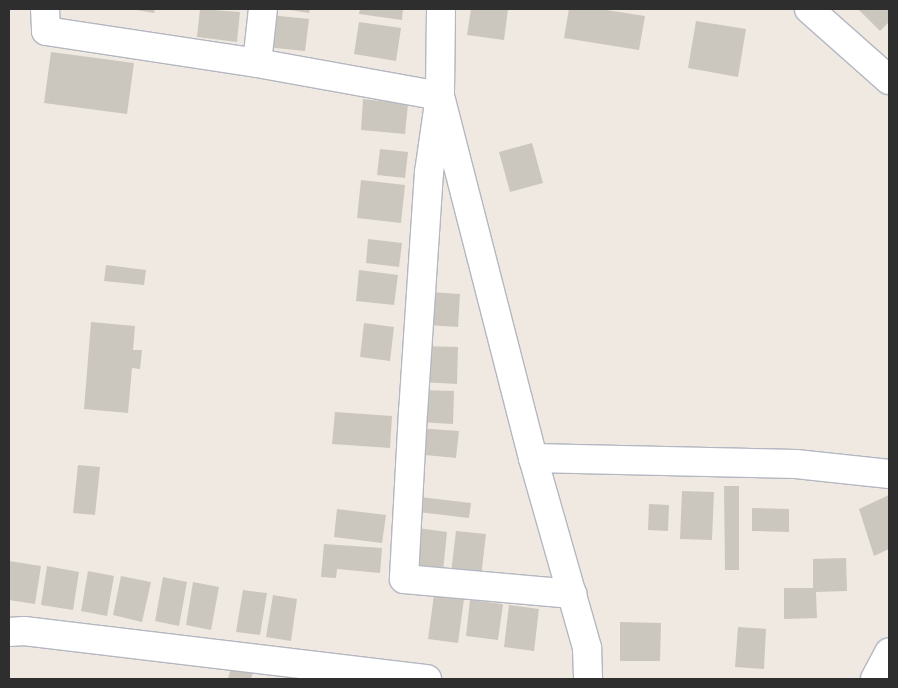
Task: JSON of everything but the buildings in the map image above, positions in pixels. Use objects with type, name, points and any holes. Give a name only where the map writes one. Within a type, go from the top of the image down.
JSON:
[{"type":"street","points":[[45,9],[46,31],[257,63],[440,96]]},
{"type":"street","points":[[257,63],[263,9]]},
{"type":"street","points":[[442,9],[440,96],[429,181],[413,411],[404,579],[572,594]]},
{"type":"street","points":[[809,9],[889,80]]},
{"type":"street","points":[[440,96],[533,458],[586,648],[588,679]]},
{"type":"street","points":[[533,458],[796,464],[889,474]]},
{"type":"street","points":[[9,632],[24,631],[427,679]]},
{"type":"street","points":[[875,679],[889,653]]}]
